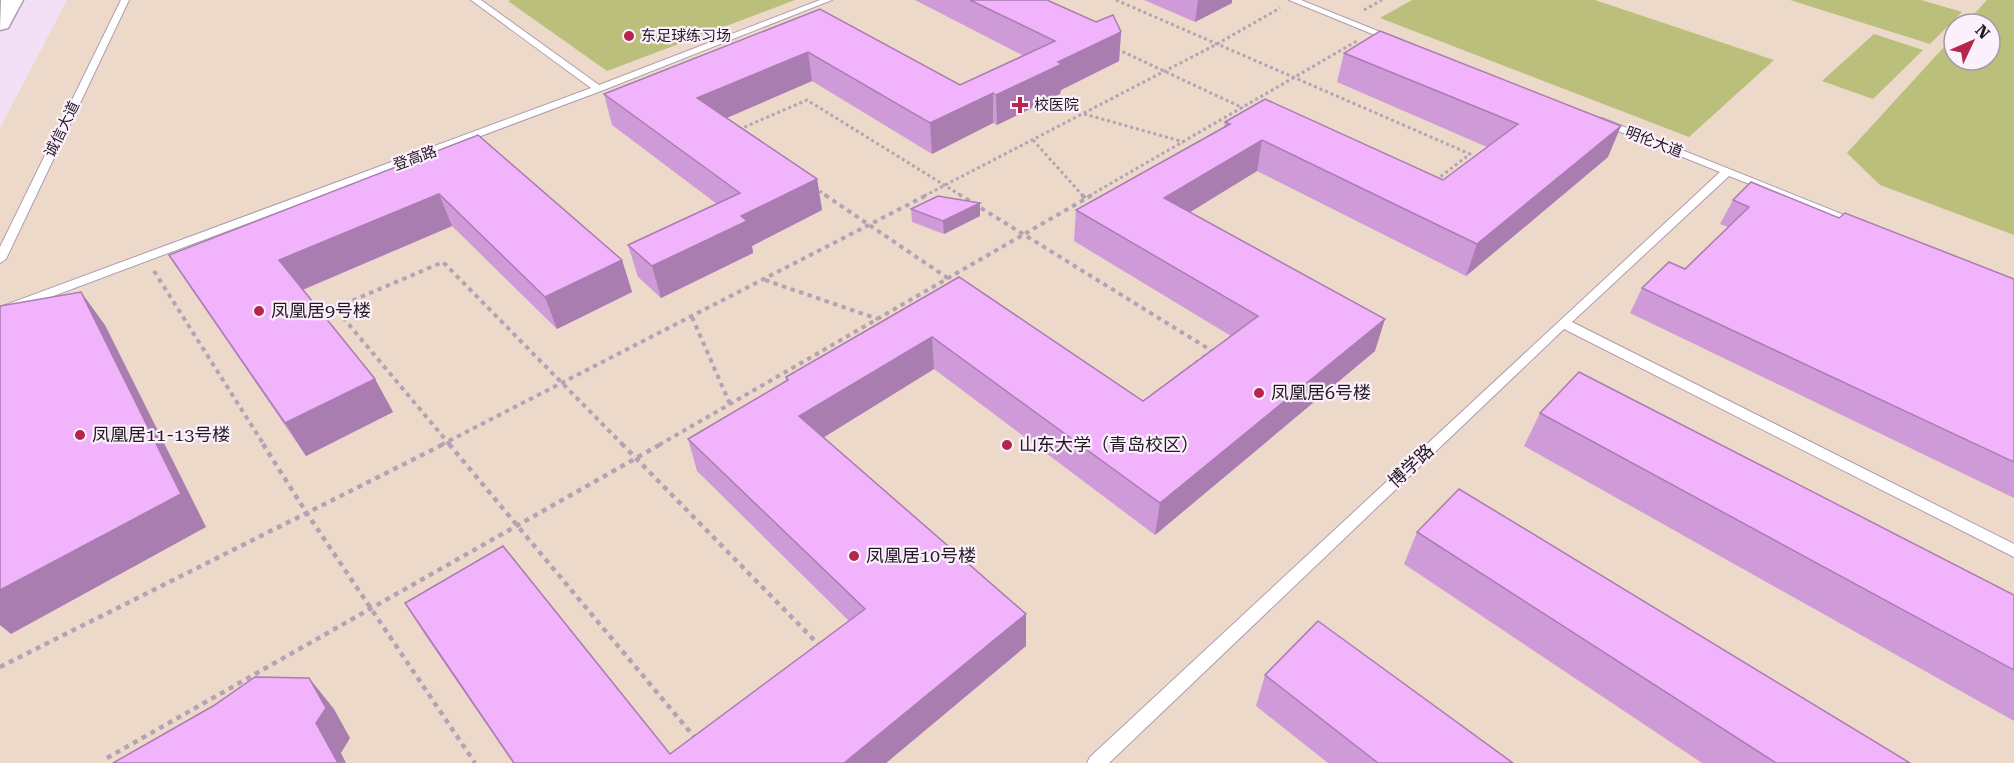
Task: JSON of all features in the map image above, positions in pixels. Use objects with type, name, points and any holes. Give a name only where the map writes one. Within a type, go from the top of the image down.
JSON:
[{"type":"main road","points":[[0,23],[12,0]]},
{"type":"lane","name":"诚信大道","points":[[0,258],[125,0]]},
{"type":"lane","points":[[475,0],[598,89]]},
{"type":"lane","name":"登高路","points":[[0,312],[598,89],[828,0]]},
{"type":"lane","points":[[1294,0],[1407,45]]},
{"type":"lane","name":"明伦大道","points":[[1595,118],[1865,226]]},
{"type":"lane","name":"博学路","points":[[1096,763],[1563,323],[1728,171]]},
{"type":"lane","points":[[1563,323],[2014,551]]},
{"type":"path","points":[[1116,0],[1470,154],[1429,185]]},
{"type":"path","points":[[0,668],[563,384],[1165,72],[1294,0]]},
{"type":"path","points":[[107,758],[518,527],[1374,32]]},
{"type":"path","points":[[1113,47],[1253,112]]},
{"type":"path","points":[[807,100],[1212,351],[1138,407],[870,225],[734,132],[807,100]]},
{"type":"path","points":[[1084,114],[1185,142]]},
{"type":"path","points":[[1033,140],[1086,200]]},
{"type":"path","points":[[146,258],[306,512],[475,763]]},
{"type":"path","points":[[443,262],[821,647],[696,740],[446,442],[335,308],[443,262]]},
{"type":"path","points":[[764,279],[878,319]]},
{"type":"path","points":[[692,317],[730,405]]},
{"type":"shaded area","name":"山东大学（青岛校区）","points":[[67,0],[2014,0],[2014,763],[0,763],[0,128]]},
{"type":"green space","name":"东足球练习场","points":[[795,0],[607,71],[508,1]]},
{"type":"green space","points":[[1412,0],[1595,0],[1774,60],[1689,137],[1380,18]]},
{"type":"green space","points":[[1790,0],[1921,0],[1962,12],[1942,12],[1942,32],[1930,44]]},
{"type":"green space","points":[[1987,0],[2014,0],[2014,235],[1880,185],[1847,153],[1942,49],[1942,72],[2002,72],[2002,12],[1976,12]]},
{"type":"green space","points":[[1874,34],[1923,50],[1873,99],[1822,81]]},
{"type":"building","points":[[970,0],[1047,0],[1096,22],[1113,15],[1121,32],[1058,62],[1062,64],[930,123],[808,52],[697,98],[817,179],[741,216],[747,221],[652,266],[628,245],[740,193],[604,94],[820,9],[960,85],[1055,41]]},
{"type":"building","points":[[1380,31],[1621,126],[1477,244],[1262,140],[1164,198],[1385,319],[1160,503],[932,337],[799,416],[1026,614],[844,763],[514,763],[405,603],[503,546],[670,754],[865,609],[688,439],[788,380],[786,377],[959,277],[1143,401],[1258,316],[1076,210],[1230,124],[1225,122],[1265,99],[1443,180],[1518,124],[1344,53]]},
{"type":"building","name":"凤凰居9号楼","points":[[478,135],[622,260],[545,297],[439,194],[279,260],[375,379],[285,423],[169,255]]},
{"type":"building","points":[[1751,182],[1839,218],[1845,213],[2014,279],[2014,462],[1642,288],[1669,262],[1685,269],[1749,207],[1733,200]]},
{"type":"building","points":[[938,196],[980,203],[943,221],[911,209]]},
{"type":"building","name":"凤凰居11-13号楼","points":[[81,292],[181,494],[0,590],[0,306]]},
{"type":"building","points":[[1579,372],[2014,595],[2014,670],[1540,413]]},
{"type":"building","points":[[1459,489],[1910,763],[1776,763],[1417,532]]},
{"type":"building","points":[[1318,621],[1513,763],[1378,763],[1265,675]]},
{"type":"building","points":[[255,677],[309,678],[326,708],[316,723],[338,763],[113,763],[213,706]]},
{"type":"place","name":"东足球练习场","points":[[629,36]]},
{"type":"place","name":"校医院","points":[[1020,105]]},
{"type":"place","name":"凤凰居9号楼","points":[[259,311]]},
{"type":"place","name":"凤凰居6号楼","points":[[1259,393]]},
{"type":"place","name":"凤凰居11-13号楼","points":[[80,435]]},
{"type":"place","name":"山东大学（青岛校区）","points":[[1007,445]]},
{"type":"place","name":"凤凰居10号楼","points":[[854,556]]}]
